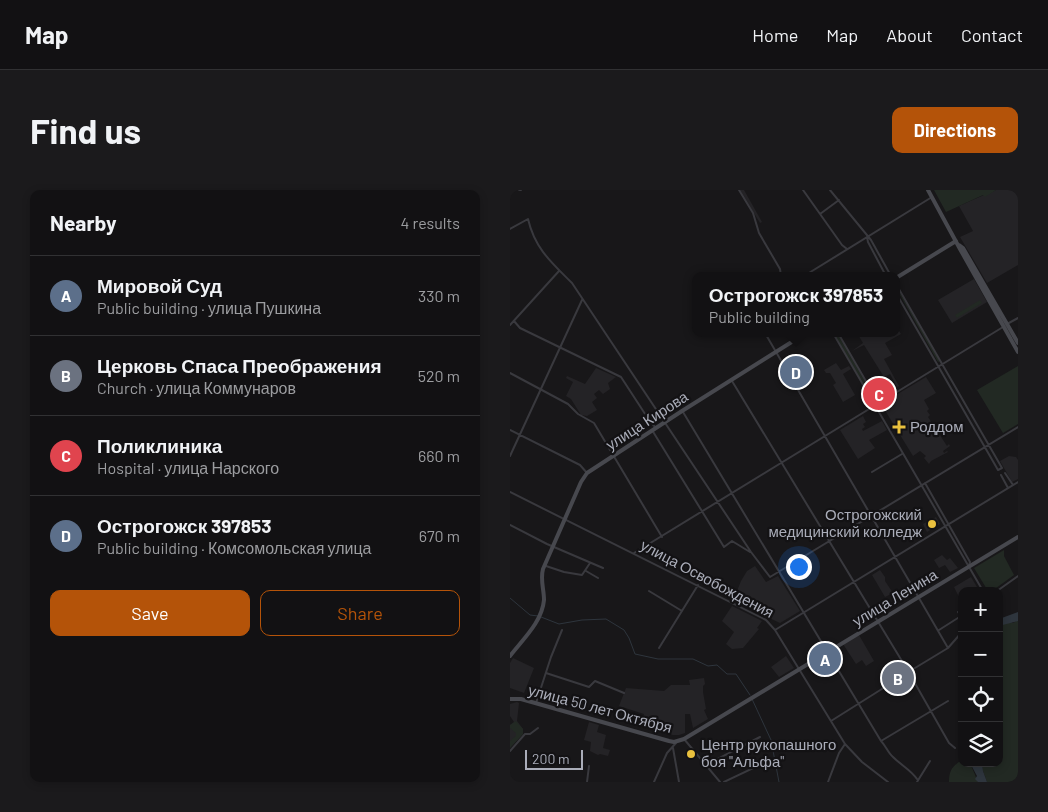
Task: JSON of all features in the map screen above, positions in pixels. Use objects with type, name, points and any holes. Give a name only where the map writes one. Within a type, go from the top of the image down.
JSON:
[{"type":"main road","points":[[928,190],[957,242],[963,248],[1018,352]]},
{"type":"main road","points":[[900,276],[957,242]]},
{"type":"main road","points":[[1005,325],[1018,343]]},
{"type":"main road","name":"улица Кирова","points":[[511,654],[537,621],[541,612],[544,600],[541,579],[544,565],[581,482],[587,473],[799,337]]},
{"type":"main road","name":"улица Ленина","points":[[682,739],[1018,537]]},
{"type":"main road","name":"улица 50 лет Октября","points":[[511,698],[536,703],[672,743],[682,739]]},
{"type":"street","points":[[739,190],[753,213],[759,233],[780,272]]},
{"type":"street","points":[[803,190],[842,245],[847,249]]},
{"type":"street","points":[[830,190],[871,240],[889,272]]},
{"type":"street","points":[[810,272],[932,197]]},
{"type":"street","points":[[820,214],[839,200]]},
{"type":"street","points":[[510,229],[528,220],[534,240],[559,271],[572,283],[769,577],[1018,427]]},
{"type":"street","points":[[867,237],[884,272]]},
{"type":"street","points":[[510,325],[559,271]]},
{"type":"street","points":[[900,291],[1002,468],[998,470],[900,300]]},
{"type":"street","points":[[510,456],[582,298]]},
{"type":"street","points":[[634,553],[732,494],[874,404],[1018,318]]},
{"type":"street","points":[[514,321],[520,328],[621,377],[649,420],[724,547],[732,541],[751,552]]},
{"type":"street","points":[[767,337],[948,648]]},
{"type":"street","points":[[834,337],[981,587]]},
{"type":"street","points":[[840,337],[878,402]]},
{"type":"street","points":[[510,373],[568,404],[578,414],[592,420],[614,453],[662,537]]},
{"type":"street","points":[[732,379],[949,743],[955,748]]},
{"type":"street","points":[[682,411],[881,741],[892,757],[914,774],[917,781]]},
{"type":"street","points":[[510,430],[580,465],[587,473]]},
{"type":"street","points":[[872,472],[902,454]]},
{"type":"street","points":[[1005,473],[1012,485]]},
{"type":"street","points":[[1001,475],[1008,488]]},
{"type":"street","points":[[776,630],[1018,482]]},
{"type":"street","points":[[924,483],[970,562],[969,566]]},
{"type":"street","name":"улица Освобождения","points":[[510,492],[766,620],[776,630],[845,744],[881,778],[888,782]]},
{"type":"street","points":[[510,525],[546,544],[603,568]]},
{"type":"street","points":[[544,565],[564,572],[582,575],[590,563]]},
{"type":"street","points":[[586,571],[598,578]]},
{"type":"street","points":[[1002,587],[1018,576]]},
{"type":"street","points":[[659,648],[698,585]]},
{"type":"street","points":[[649,591],[682,611]]},
{"type":"street","points":[[938,631],[958,618]]},
{"type":"street","points":[[536,703],[562,630]]},
{"type":"street","points":[[831,721],[893,682],[897,686],[904,684],[908,680],[910,671],[948,648],[958,637]]},
{"type":"street","points":[[546,673],[589,687],[595,681],[624,692]]},
{"type":"street","points":[[881,741],[948,701]]},
{"type":"street","points":[[510,751],[525,734],[530,734],[538,728]]},
{"type":"street","points":[[706,765],[760,737]]},
{"type":"street","points":[[682,739],[720,782]]},
{"type":"street","points":[[654,782],[672,743]]},
{"type":"street","points":[[672,743],[679,782]]},
{"type":"street","points":[[828,782],[839,753],[845,744]]},
{"type":"street","points":[[917,781],[930,761]]},
{"type":"street","points":[[724,782],[766,762]]},
{"type":"street","points":[[588,782],[589,766]]},
{"type":"street","points":[[879,782],[881,778]]},
{"type":"shaded area","points":[[740,190],[744,190],[762,222],[760,223]]},
{"type":"shaded area","points":[[934,190],[996,190],[985,197],[983,195],[946,212]]},
{"type":"shaded area","points":[[996,190],[1018,190],[1018,265],[987,283],[960,237],[973,231],[959,206]]},
{"type":"shaded area","points":[[974,279],[987,302],[952,323],[938,300]]},
{"type":"shaded area","points":[[900,293],[940,361],[938,362],[900,295]]},
{"type":"shaded area","points":[[980,300],[982,303],[957,318],[955,315]]},
{"type":"shaded area","points":[[836,337],[839,337],[870,390],[867,391]]},
{"type":"shaded area","points":[[859,337],[896,337],[885,343],[892,355],[884,359],[899,386],[897,387],[890,374],[884,377],[864,345],[852,351],[863,343]]},
{"type":"shaded area","points":[[836,363],[841,370],[849,366],[851,369],[843,374],[855,395],[843,402],[833,385],[836,383],[830,373],[826,373],[824,370]]},
{"type":"shaded area","points":[[1018,366],[1018,424],[1003,433],[977,390]]},
{"type":"shaded area","points":[[596,368],[616,377],[608,383],[610,389],[603,394],[599,390],[594,394],[597,398],[592,402],[597,410],[587,416],[581,415],[571,399],[566,396],[573,382],[566,378],[567,376],[585,384]]},
{"type":"shaded area","points":[[926,377],[936,393],[924,400],[929,409],[927,411],[930,415],[928,417],[947,446],[949,444],[950,446],[943,451],[944,453],[948,452],[929,464],[924,458],[926,456],[920,451],[913,456],[881,404]]},
{"type":"shaded area","points":[[863,416],[866,422],[863,424],[865,427],[862,429],[863,431],[882,421],[887,430],[869,440],[875,448],[858,459],[840,430]]},
{"type":"shaded area","points":[[1009,456],[1016,457],[1018,460],[1018,479],[1012,482],[1000,461]]},
{"type":"shaded area","name":"Острогожский медицинский колледж","points":[[936,517],[940,524],[927,532],[923,524]]},
{"type":"shaded area","points":[[1004,550],[1004,556],[1014,575],[998,587],[986,587],[974,568]]},
{"type":"shaded area","points":[[942,555],[947,560],[950,558],[958,568],[950,572],[945,565],[939,568],[934,560]]},
{"type":"shaded area","points":[[755,566],[766,582],[778,576],[800,611],[780,623],[733,601],[747,571]]},
{"type":"shaded area","points":[[880,570],[893,593],[885,597],[872,575]]},
{"type":"shaded area","points":[[971,577],[977,587],[958,587],[958,595],[954,587]]},
{"type":"shaded area","points":[[732,606],[762,621],[757,628],[759,629],[743,648],[732,649],[726,644],[734,632],[722,621]]},
{"type":"shaded area","points":[[1018,612],[1018,621],[1003,625],[1003,618]]},
{"type":"shaded area","points":[[1018,621],[1018,782],[987,782],[982,767],[1003,767],[1003,625]]},
{"type":"shaded area","points":[[859,635],[874,661],[866,666],[862,660],[856,664],[843,644]]},
{"type":"shaded area","points":[[786,656],[794,668],[779,677],[771,667]]},
{"type":"shaded area","points":[[513,658],[534,668],[524,693],[510,688],[510,663]]},
{"type":"shaded area","points":[[704,678],[703,692],[706,709],[704,710],[708,719],[693,728],[690,714],[685,714],[685,733],[679,735],[641,726],[644,714],[619,706],[626,688],[664,691],[671,685],[690,685],[689,680]]},
{"type":"shaded area","points":[[519,703],[517,721],[523,729],[523,734],[510,748],[510,725],[514,722],[510,716],[510,704]]},
{"type":"shaded area","points":[[516,721],[523,729],[523,734],[510,748],[510,741],[516,736],[516,733],[510,728],[510,725]]},
{"type":"shaded area","points":[[589,722],[599,725],[597,732],[606,735],[603,748],[610,750],[608,756],[598,755],[590,751],[591,742],[584,740]]},
{"type":"shaded area","points":[[958,763],[958,767],[972,767],[978,782],[949,782],[952,769]]},
{"type":"shaded area","points":[[972,767],[982,767],[987,782],[978,782],[975,779],[977,776]]},
{"type":"waterway","points":[[510,598],[530,615],[538,616]]},
{"type":"waterway","points":[[541,617],[559,624],[582,620],[606,619],[624,630],[635,654],[658,659],[693,659],[708,666],[717,665],[727,674],[736,674],[750,695]]},
{"type":"waterway","points":[[752,699],[771,740],[779,782]]},
{"type":"place","name":"Острогожск 397853","points":[[796,372]]},
{"type":"place","name":"Поликлиника","points":[[879,394]]},
{"type":"place","name":"Роддом","points":[[899,427]]},
{"type":"place","name":"Острогожский медицинский колледж","points":[[932,524]]},
{"type":"place","name":"Мировой Суд","points":[[825,659]]},
{"type":"place","name":"Церковь Спаса Преображения","points":[[898,678]]},
{"type":"place","name":"Центр рукопашного боя \"Альфа\"","points":[[691,754]]}]
